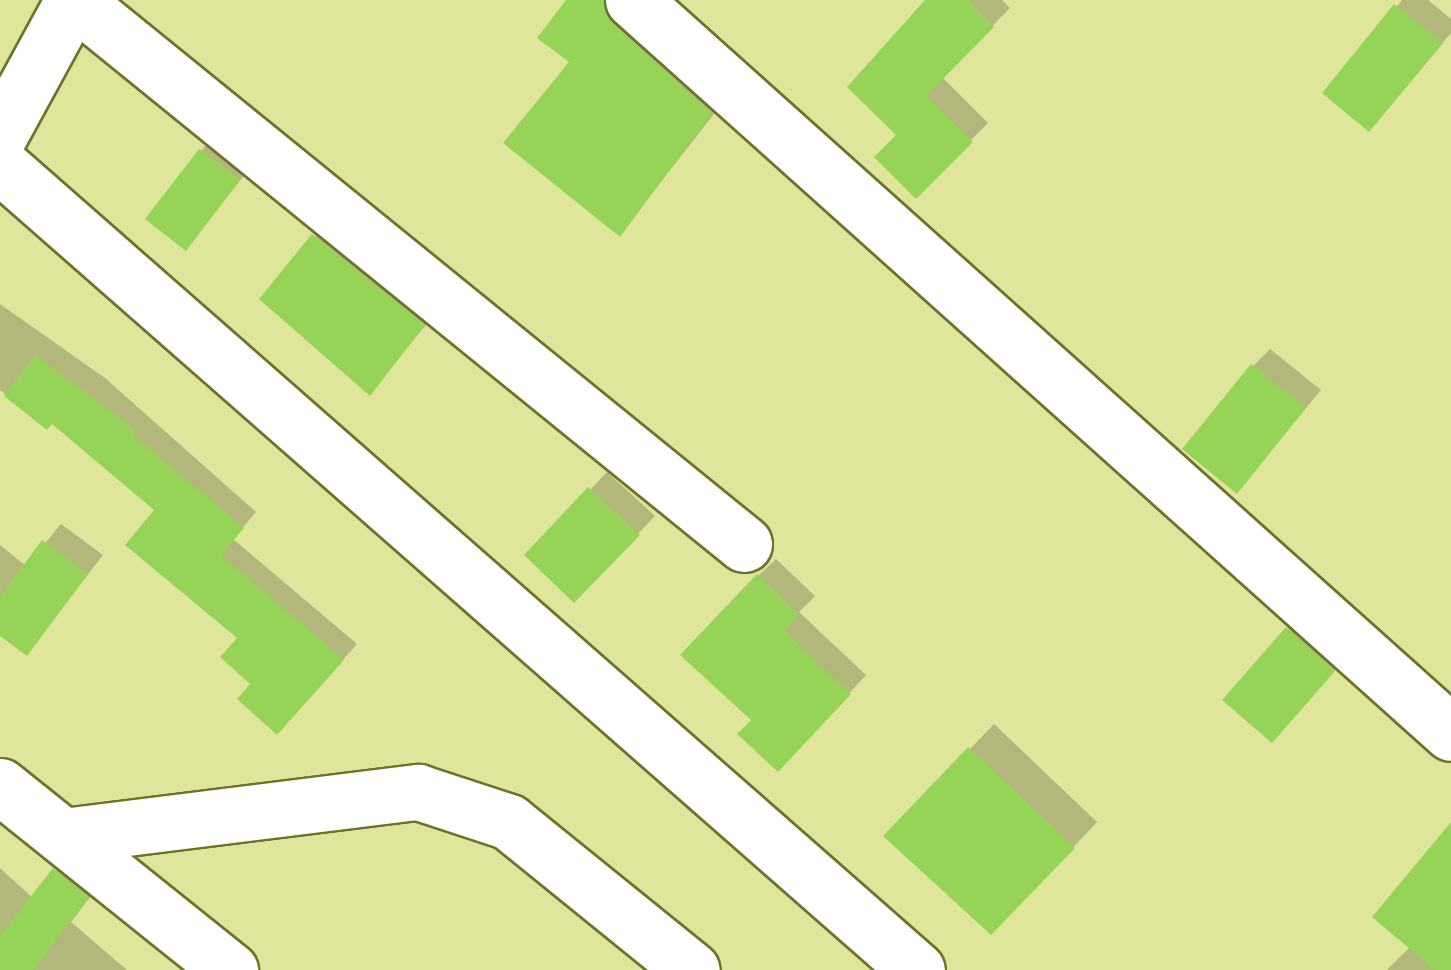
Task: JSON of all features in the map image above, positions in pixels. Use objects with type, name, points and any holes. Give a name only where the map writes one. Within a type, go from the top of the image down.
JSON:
[{"type":"street","points":[[0,134],[74,0],[744,544]]},
{"type":"street","points":[[633,0],[1451,733]]},
{"type":"street","points":[[0,165],[917,970]]},
{"type":"street","points":[[0,786],[230,970]]},
{"type":"street","points":[[63,836],[418,792],[509,822],[692,970]]},
{"type":"building","points":[[566,0],[603,0],[612,23],[712,113],[620,237],[503,143],[569,62],[537,38]]},
{"type":"building","points":[[925,0],[967,0],[994,27],[926,96],[973,142],[916,199],[874,157],[896,135],[847,87]]},
{"type":"building","points":[[1394,4],[1443,43],[1369,132],[1322,93]]},
{"type":"building","points":[[199,149],[240,180],[186,251],[145,219]]},
{"type":"building","points":[[312,234],[425,325],[370,396],[259,299]]},
{"type":"building","points":[[35,355],[136,430],[132,434],[244,528],[221,555],[344,660],[277,735],[237,699],[250,684],[220,657],[237,638],[125,545],[154,510],[52,424],[47,430],[4,396]]},
{"type":"building","points":[[1251,364],[1306,408],[1237,494],[1182,449]]},
{"type":"building","points":[[588,487],[640,535],[574,603],[524,555]]},
{"type":"building","points":[[42,540],[88,574],[27,656],[0,636],[0,597]]},
{"type":"building","points":[[757,574],[799,615],[784,631],[851,694],[778,772],[737,734],[751,720],[680,655]]},
{"type":"building","points":[[1286,627],[1335,671],[1272,743],[1222,700]]},
{"type":"building","points":[[968,747],[1075,848],[991,935],[883,836]]},
{"type":"building","points":[[1451,822],[1451,970],[1435,970],[1372,917]]},
{"type":"building","points":[[53,868],[89,897],[33,970],[0,970],[0,936]]}]
